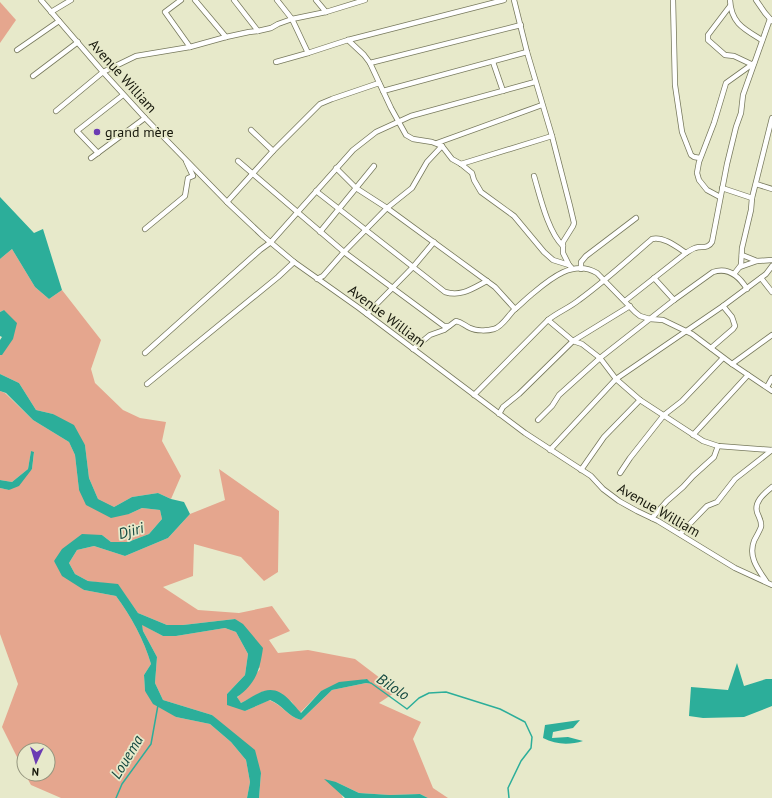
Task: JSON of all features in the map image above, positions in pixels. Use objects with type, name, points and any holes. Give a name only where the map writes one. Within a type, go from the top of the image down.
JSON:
[{"type":"street","name":"Avenue William","points":[[41,0],[123,95],[145,118],[227,202],[294,262],[367,314],[499,414],[550,450],[591,476],[603,489],[619,501],[680,534],[736,568],[772,585]]},
{"type":"street","points":[[51,12],[71,0]]},
{"type":"street","points":[[181,0],[165,12],[190,47]]},
{"type":"street","points":[[195,0],[226,37]]},
{"type":"street","points":[[234,0],[258,31]]},
{"type":"street","points":[[277,0],[292,19],[308,54]]},
{"type":"street","points":[[316,0],[326,12]]},
{"type":"street","points":[[56,111],[103,72],[136,56],[190,47],[226,37],[271,28],[292,19],[326,12],[365,0]]},
{"type":"street","points":[[276,62],[308,54],[348,40],[504,0]]},
{"type":"street","points":[[514,0],[535,82],[552,136],[574,222],[571,231],[563,242],[563,253],[569,265]]},
{"type":"street","points":[[673,0],[676,85],[682,132],[691,155],[700,158]]},
{"type":"street","points":[[730,0],[731,12],[736,20],[749,32],[762,40]]},
{"type":"street","points":[[625,301],[693,248],[705,248],[712,242],[722,188],[736,127],[741,113],[743,95],[752,63],[771,20],[756,0]]},
{"type":"street","points":[[730,6],[708,35],[708,40],[725,55],[734,56],[752,63]]},
{"type":"street","points":[[17,50],[59,21]]},
{"type":"street","points":[[370,64],[520,25]]},
{"type":"street","points":[[348,40],[364,54],[406,136],[419,141],[437,143],[442,146],[452,159],[472,173],[481,192],[514,216],[544,252],[553,260],[569,265],[574,269]]},
{"type":"street","points":[[33,76],[78,42]]},
{"type":"street","points":[[383,91],[527,52]]},
{"type":"street","points":[[493,62],[503,90]]},
{"type":"street","points":[[720,197],[706,190],[699,180],[697,173],[700,158],[714,123],[726,83],[752,63]]},
{"type":"street","points":[[145,353],[260,250],[271,242],[336,168],[363,141],[376,132],[411,116],[535,82]]},
{"type":"street","points":[[227,202],[253,175],[273,151],[320,104],[379,83]]},
{"type":"street","points":[[98,153],[77,131],[123,95]]},
{"type":"street","points":[[437,143],[542,105]]},
{"type":"street","points":[[91,158],[145,118]]},
{"type":"street","points":[[740,267],[752,198],[772,118]]},
{"type":"street","points":[[252,130],[273,151]]},
{"type":"street","points":[[461,164],[552,136]]},
{"type":"street","points":[[318,278],[323,276],[387,208],[412,188],[427,162],[442,146]]},
{"type":"street","points":[[145,229],[185,196],[188,178],[193,176],[184,157]]},
{"type":"street","points":[[238,161],[344,252],[444,326],[450,326]]},
{"type":"street","points":[[320,232],[374,166]]},
{"type":"street","points":[[336,168],[356,188],[387,208],[499,290],[515,309]]},
{"type":"street","points":[[534,176],[556,239],[563,246]]},
{"type":"street","points":[[756,184],[772,189]]},
{"type":"street","points":[[722,188],[752,198]]},
{"type":"street","points":[[316,191],[445,292],[454,294],[462,293],[487,281]]},
{"type":"street","points":[[581,268],[581,262],[586,256],[636,218]]},
{"type":"street","points":[[474,395],[548,320],[578,301],[605,280],[652,239],[662,239],[686,253]]},
{"type":"street","points":[[367,314],[413,267],[434,242]]},
{"type":"street","points":[[742,255],[757,261]]},
{"type":"street","points":[[734,274],[740,267],[757,261],[772,260]]},
{"type":"street","points":[[147,384],[278,277],[294,262]]},
{"type":"street","points":[[550,450],[616,379],[747,289],[770,270],[772,266]]},
{"type":"street","points":[[413,349],[430,335],[444,330],[454,322],[458,321],[469,328],[477,330],[495,329],[515,309],[556,275],[581,268],[592,270],[605,280],[634,312],[640,316],[650,319],[663,320],[686,331],[723,358],[772,390]]},
{"type":"street","points":[[538,420],[552,406],[559,395],[600,358],[674,300],[713,272],[719,270],[734,274],[740,279],[747,289]]},
{"type":"street","points":[[654,278],[674,300]]},
{"type":"street","points":[[761,278],[772,292]]},
{"type":"street","points":[[499,414],[503,407],[519,394],[573,341],[630,306]]},
{"type":"street","points":[[711,348],[735,326],[732,317],[723,306]]},
{"type":"street","points":[[548,320],[573,341],[582,344],[600,358],[616,379],[640,400],[703,441],[718,446],[772,450]]},
{"type":"street","points":[[732,364],[772,336]]},
{"type":"street","points":[[620,473],[664,415],[682,401],[723,358]]},
{"type":"street","points":[[693,435],[748,375]]},
{"type":"street","points":[[767,387],[772,378]]},
{"type":"street","points":[[581,470],[604,437],[640,400]]},
{"type":"street","points":[[652,518],[667,501],[714,457],[718,446]]},
{"type":"street","points":[[680,534],[707,506],[716,502],[735,479],[772,450]]},
{"type":"street","points":[[767,582],[754,562],[752,551],[761,527],[760,518],[757,512],[757,505],[760,499],[772,488]]},
{"type":"shaded area","points":[[0,2],[16,20],[0,43]]},
{"type":"shaded area","points":[[12,249],[35,287],[49,299],[62,290],[101,340],[91,369],[95,383],[123,410],[140,418],[166,422],[162,441],[181,476],[171,499],[158,493],[132,497],[114,507],[98,499],[89,478],[85,445],[53,414],[36,410],[19,383],[0,374],[4,310],[0,312],[0,259]]},
{"type":"shaded area","points":[[0,391],[5,393],[33,420],[69,442],[75,455],[79,490],[129,514],[142,508],[160,510],[162,519],[149,534],[128,542],[111,542],[102,535],[54,561],[84,590],[116,596],[136,628],[145,646],[151,664],[144,675],[145,691],[176,717],[210,724],[231,742],[246,760],[250,782],[247,798],[61,798],[31,785],[29,782],[56,782],[56,742],[16,742],[16,755],[2,727],[18,684],[0,634],[0,488],[9,490],[32,469],[34,453],[31,451],[28,469],[12,482],[0,480]]},
{"type":"shaded area","points":[[219,469],[279,511],[278,572],[264,581],[241,557],[194,544],[193,576],[163,587],[198,610],[239,613],[272,606],[290,631],[269,640],[278,653],[308,650],[355,659],[397,691],[379,703],[421,722],[413,739],[433,788],[448,798],[428,798],[420,794],[390,795],[359,793],[336,782],[343,798],[259,798],[261,773],[212,715],[163,700],[155,683],[157,657],[143,631],[141,624],[163,636],[176,636],[225,628],[236,632],[248,654],[245,675],[227,694],[245,711],[269,700],[274,702],[292,716],[301,720],[332,690],[366,683],[371,684],[366,679],[321,691],[300,713],[291,701],[264,691],[241,703],[237,698],[260,669],[235,619],[183,625],[167,625],[138,613],[118,585],[88,581],[75,574],[69,563],[77,550],[94,546],[125,556],[168,538],[190,514],[225,500]]},
{"type":"water","points":[[0,197],[34,233],[43,229],[62,290],[49,299],[35,287],[12,249],[0,259]]},
{"type":"water","points":[[4,310],[17,323],[13,339],[2,355],[0,355],[0,340],[2,337],[0,336],[0,312]]},
{"type":"water","points":[[0,374],[19,383],[36,410],[53,414],[74,425],[85,445],[89,478],[98,499],[114,507],[132,497],[158,493],[171,499],[184,502],[190,514],[168,538],[125,556],[94,546],[77,550],[69,563],[75,574],[88,581],[118,584],[138,613],[167,625],[183,625],[235,619],[243,624],[263,648],[256,676],[249,687],[237,697],[241,703],[261,692],[270,690],[276,691],[285,696],[301,713],[321,691],[339,682],[367,679],[372,684],[366,683],[332,690],[301,720],[292,716],[270,700],[245,711],[227,705],[227,694],[245,675],[248,654],[236,632],[225,628],[176,636],[163,636],[142,625],[143,631],[157,657],[155,683],[163,700],[212,715],[255,750],[261,773],[259,798],[247,798],[250,782],[246,760],[231,742],[210,724],[176,717],[153,704],[145,691],[144,675],[151,664],[145,646],[127,612],[116,596],[84,590],[62,576],[54,561],[62,549],[82,534],[102,535],[111,542],[128,542],[149,534],[162,519],[160,510],[142,508],[129,514],[111,518],[86,505],[79,490],[75,455],[69,442],[33,420],[6,393],[0,391]]},
{"type":"water","points":[[31,451],[34,452],[32,469],[19,486],[9,490],[0,488],[0,480],[12,482],[28,469]]},
{"type":"water","points":[[737,663],[744,686],[766,679],[772,679],[772,706],[744,717],[703,718],[689,716],[691,687],[728,690]]},
{"type":"water","points":[[580,720],[573,728],[553,732],[552,738],[568,737],[583,741],[563,744],[543,738],[545,725]]},
{"type":"water","points":[[324,779],[336,782],[359,793],[390,795],[420,794],[428,798],[345,798]]},
{"type":"waterway","name":"Bilolo","points":[[371,683],[407,709],[419,698],[429,693],[446,692],[500,709],[525,722],[532,737],[531,748],[521,761],[508,788],[509,798]]},
{"type":"waterway","name":"Louema","points":[[116,798],[122,784],[151,744],[158,705]]},
{"type":"place","name":"grand mère","points":[[97,132]]},
{"type":"water label","name":"Djiri","points":[[131,531]]}]
